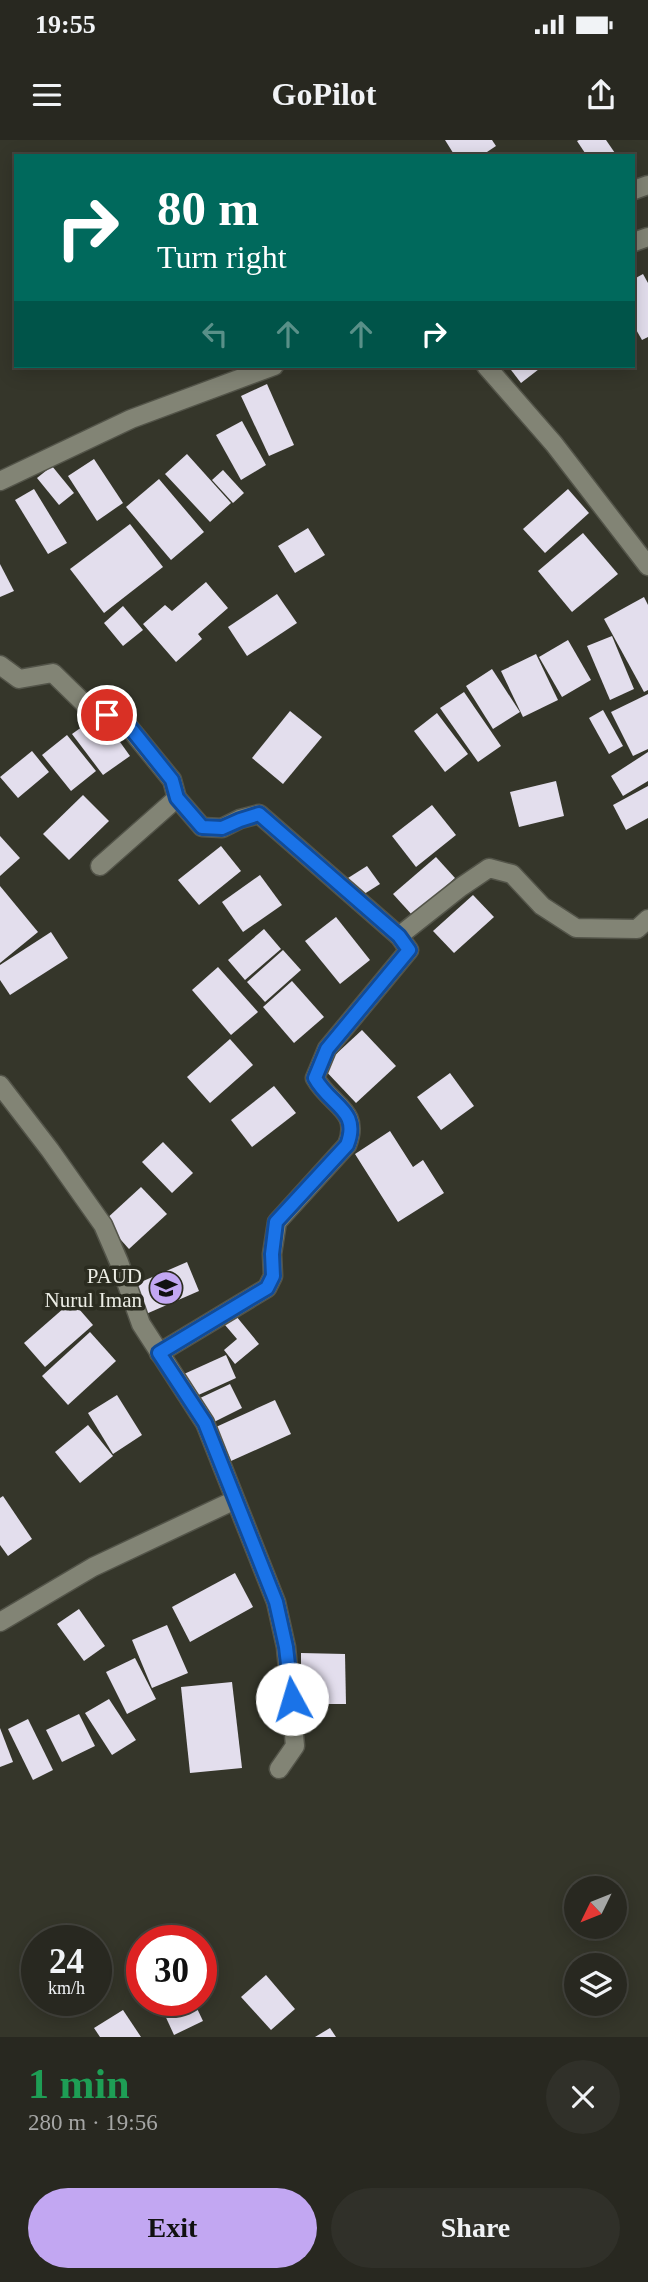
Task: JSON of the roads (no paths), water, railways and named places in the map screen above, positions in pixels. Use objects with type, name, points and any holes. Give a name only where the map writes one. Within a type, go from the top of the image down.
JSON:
[{"type":"street","points":[[0,481],[131,419],[269,368]]},
{"type":"street","points":[[488,368],[554,444],[648,566]]},
{"type":"street","points":[[0,664],[19,679],[53,673],[91,710],[124,720],[172,780],[177,798],[202,827],[222,828],[259,814],[399,936],[409,950],[327,1049],[318,1068],[315,1078],[351,1120],[353,1131],[347,1145],[276,1222],[272,1254],[273,1276],[267,1288],[159,1353]]},
{"type":"street","points":[[100,866],[177,798]]},
{"type":"street","points":[[399,936],[489,868],[512,874],[542,906],[576,928],[636,929],[648,919]]},
{"type":"street","points":[[0,1085],[103,1225],[141,1324],[205,1423],[276,1602],[286,1647],[295,1746],[279,1769]]},
{"type":"street","points":[[1,1619],[93,1567],[235,1500]]},
{"type":"place","name":"PAUD Nurul Iman","points":[[166,1288]]}]
